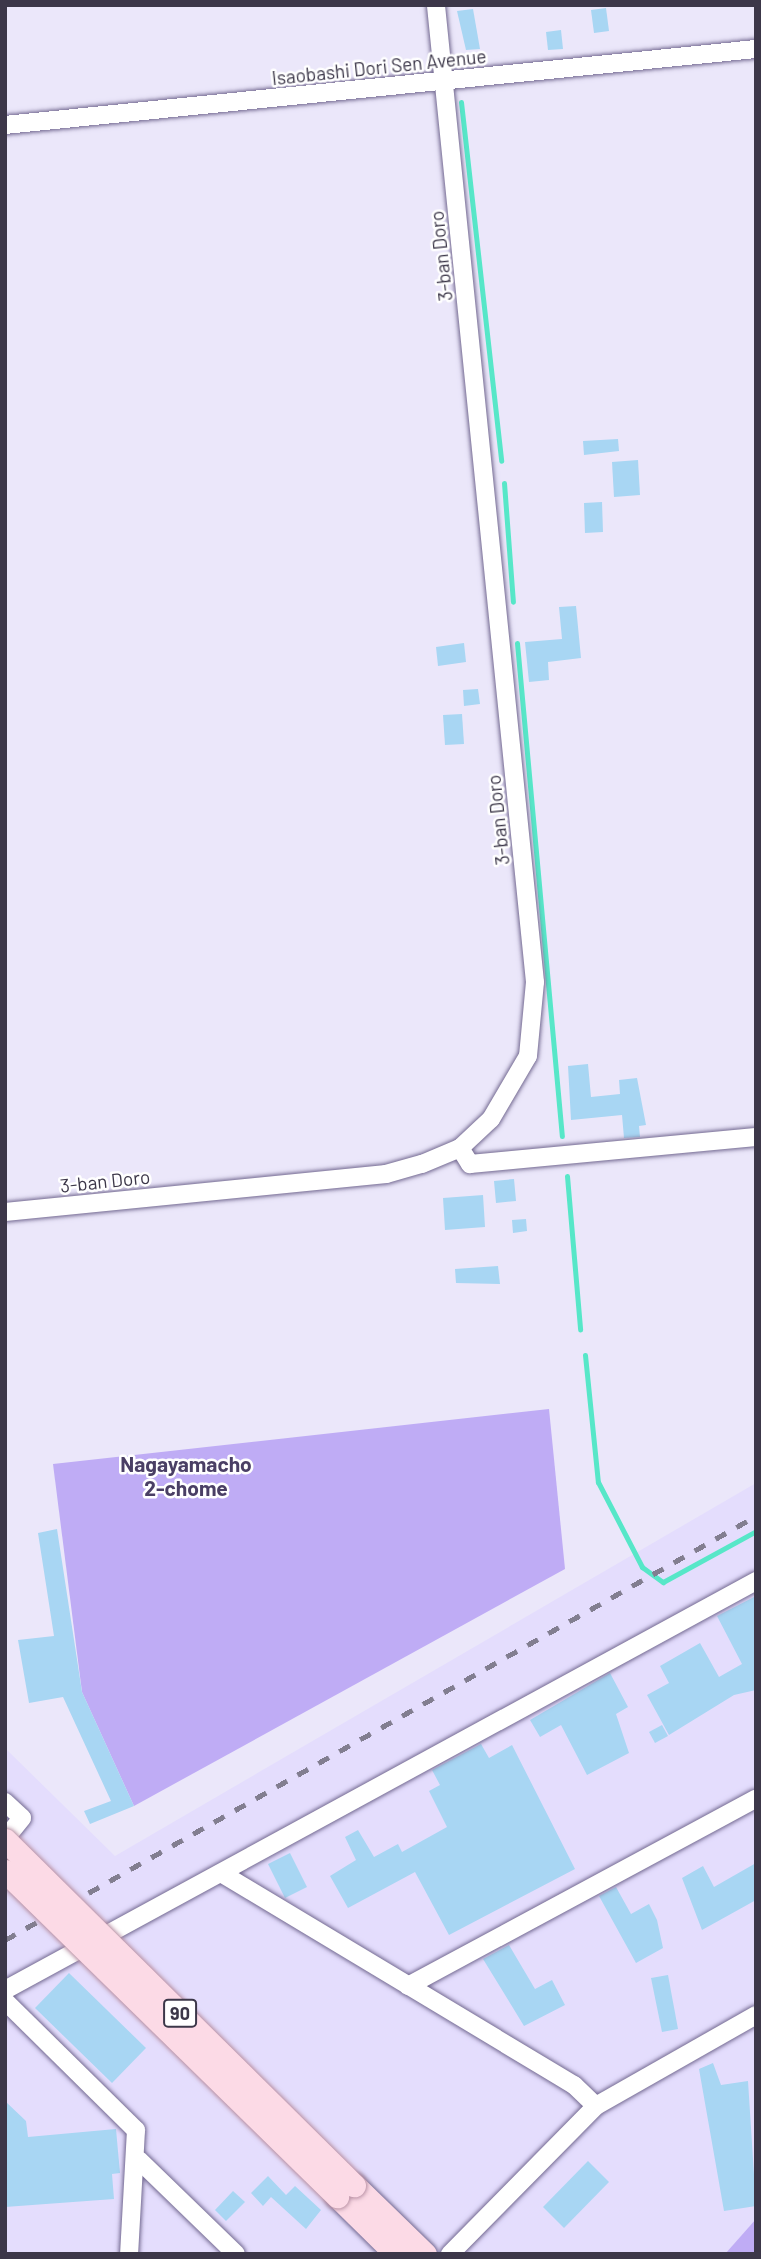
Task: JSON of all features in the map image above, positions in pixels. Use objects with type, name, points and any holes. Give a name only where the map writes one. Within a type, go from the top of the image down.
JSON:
[{"type":"main road","name":"90","points":[[5,1840],[346,2191],[396,2254]]},
{"type":"main road","name":"90","points":[[5,1871],[346,2191],[425,2254]]},
{"type":"street","name":"3-ban Doro","points":[[5,1212],[386,1174],[460,1148],[492,1119],[528,1056],[535,982],[436,5]]},
{"type":"street","name":"Isaobashi Dori Sen Avenue","points":[[5,125],[756,49]]},
{"type":"street","points":[[460,1148],[470,1164],[756,1137]]},
{"type":"street","points":[[5,1990],[756,1581]]},
{"type":"street","points":[[408,1986],[756,1799]]},
{"type":"street","points":[[5,1802],[22,1818],[5,1840]]},
{"type":"street","points":[[221,1872],[574,2084],[596,2106]]},
{"type":"street","points":[[5,2001],[136,2130],[139,2160],[129,2254]]},
{"type":"street","points":[[450,2254],[596,2106],[756,2015]]},
{"type":"street","points":[[139,2160],[236,2254]]},
{"type":"shaded area","points":[[549,1409],[565,1569],[134,1806],[82,1692],[53,1464]]},
{"type":"shaded area","points":[[756,1483],[756,2219],[725,2254],[5,2254],[5,1748],[115,1856]]},
{"type":"shaded area","points":[[756,2219],[756,2254],[725,2254]]},
{"type":"building","points":[[606,8],[609,31],[594,33],[591,10]]},
{"type":"building","points":[[473,9],[480,49],[466,50],[457,11]]},
{"type":"building","points":[[561,30],[563,49],[548,50],[546,32]]},
{"type":"building","points":[[618,439],[619,451],[584,455],[583,441]]},
{"type":"building","points":[[638,460],[640,495],[614,497],[612,462]]},
{"type":"building","points":[[602,502],[603,532],[585,533],[584,503]]},
{"type":"building","points":[[576,606],[581,658],[548,662],[549,680],[529,682],[525,642],[562,639],[559,607]]},
{"type":"building","points":[[464,643],[466,662],[438,666],[436,647]]},
{"type":"building","points":[[478,689],[480,704],[464,706],[463,690]]},
{"type":"building","points":[[462,714],[464,744],[445,745],[443,715]]},
{"type":"building","points":[[588,1064],[591,1097],[620,1094],[619,1080],[637,1078],[646,1125],[639,1126],[640,1137],[624,1138],[622,1115],[571,1120],[568,1066]]},
{"type":"building","points":[[514,1179],[516,1201],[496,1203],[494,1181]]},
{"type":"building","points":[[483,1195],[485,1227],[445,1230],[443,1198]]},
{"type":"building","points":[[526,1219],[527,1231],[513,1233],[512,1220]]},
{"type":"building","points":[[498,1266],[500,1284],[456,1283],[455,1269]]},
{"type":"building","points":[[57,1529],[82,1692],[134,1806],[90,1824],[84,1811],[111,1801],[63,1697],[29,1703],[18,1640],[54,1636],[38,1533]]},
{"type":"building","points":[[756,1596],[756,1690],[734,1695],[669,1735],[647,1695],[669,1683],[660,1666],[700,1643],[719,1677],[742,1664],[717,1616]]},
{"type":"building","points":[[610,1673],[628,1707],[616,1714],[629,1753],[587,1775],[561,1725],[540,1737],[530,1720]]},
{"type":"building","points":[[662,1725],[668,1736],[655,1743],[649,1732]]},
{"type":"building","points":[[481,1744],[489,1758],[512,1745],[575,1869],[449,1935],[415,1872],[348,1908],[330,1876],[356,1860],[345,1837],[358,1830],[374,1857],[398,1844],[402,1852],[447,1827],[429,1791],[440,1785],[432,1770]]},
{"type":"building","points":[[290,1853],[307,1887],[285,1898],[268,1864]]},
{"type":"building","points":[[756,1863],[756,1900],[702,1930],[682,1878],[703,1866],[714,1887]]},
{"type":"building","points":[[616,1887],[631,1914],[649,1904],[657,1920],[663,1948],[636,1963],[599,1896]]},
{"type":"building","points":[[509,1945],[535,1989],[552,1980],[565,2005],[524,2026],[483,1959]]},
{"type":"building","points":[[69,1973],[146,2048],[112,2083],[35,2008]]},
{"type":"building","points":[[668,1975],[678,2029],[662,2032],[651,1978]]},
{"type":"building","points":[[713,2063],[721,2085],[748,2081],[756,2206],[724,2211],[699,2069]]},
{"type":"building","points":[[5,2101],[26,2121],[28,2137],[116,2129],[120,2173],[112,2174],[114,2199],[5,2207]]},
{"type":"building","points":[[588,2161],[609,2182],[564,2228],[543,2207]]},
{"type":"building","points":[[268,2176],[286,2195],[295,2186],[321,2210],[306,2229],[271,2197],[263,2206],[251,2193]]},
{"type":"building","points":[[233,2191],[245,2202],[226,2221],[215,2210]]},
{"type":"waterway","points":[[461,102],[501,461]]},
{"type":"waterway","points":[[504,483],[513,602]]},
{"type":"waterway","points":[[517,643],[562,1136]]},
{"type":"waterway","points":[[567,1176],[580,1329]]},
{"type":"waterway","points":[[585,1355],[598,1482],[642,1567],[663,1582],[756,1531]]},
{"type":"railway","points":[[5,1940],[756,1516]]},
{"type":"district","name":"Nagayamacho 2-chome","points":[[186,1476]]}]
